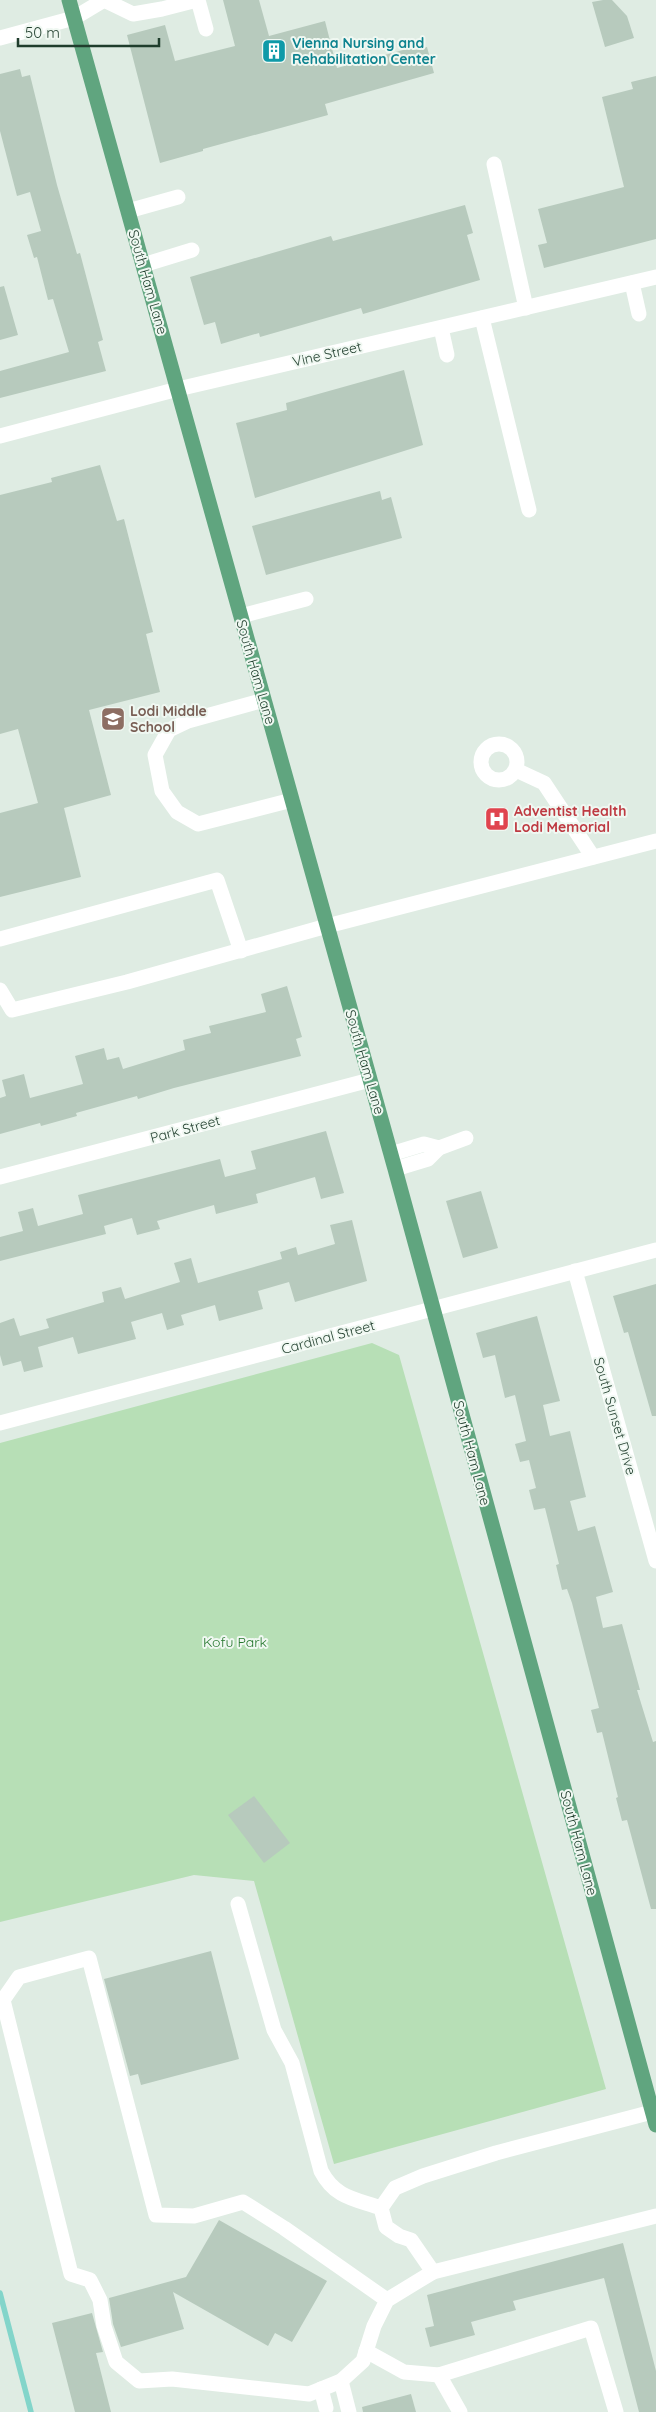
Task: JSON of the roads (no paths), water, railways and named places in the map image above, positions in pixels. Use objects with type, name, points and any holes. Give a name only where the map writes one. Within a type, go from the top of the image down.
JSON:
[{"type":"main road","name":"South Ham Lane","points":[[69,0],[391,1154],[654,2118]]},
{"type":"street","points":[[0,38],[74,18],[104,0],[133,14],[162,10],[197,0],[206,29]]},
{"type":"street","points":[[494,164],[526,308]]},
{"type":"street","points":[[128,211],[178,197]]},
{"type":"street","points":[[143,265],[192,250]]},
{"type":"street","name":"Vine Street","points":[[0,436],[178,389],[656,277]]},
{"type":"street","points":[[632,283],[639,314]]},
{"type":"street","points":[[482,318],[528,510]]},
{"type":"street","points":[[441,328],[447,356]]},
{"type":"street","points":[[241,616],[306,600]]},
{"type":"street","points":[[264,700],[188,721],[169,730],[155,755],[162,791],[177,812],[198,824],[292,800]]},
{"type":"street","points":[[493,746],[507,746],[513,750],[518,763],[516,770],[506,779],[492,779],[486,775],[481,762],[487,749],[493,746]]},
{"type":"street","points":[[516,770],[544,783],[593,857]]},
{"type":"street","points":[[0,990],[12,1010],[127,982],[327,926],[656,840]]},
{"type":"street","points":[[0,939],[216,880],[240,950]]},
{"type":"street","name":"Park Street","points":[[0,1177],[370,1080]]},
{"type":"street","points":[[395,1169],[428,1159],[439,1148],[466,1138]]},
{"type":"street","points":[[391,1154],[424,1144],[439,1148]]},
{"type":"street","name":"Cardinal Street","points":[[0,1423],[656,1250]]},
{"type":"street","name":"South Sunset Drive","points":[[575,1271],[656,1562]]},
{"type":"street","points":[[238,1904],[274,2030],[292,2063],[321,2171],[328,2184],[338,2194],[381,2208]]},
{"type":"street","points":[[388,2300],[243,2202],[194,2216],[156,2216],[89,1958],[19,1976],[3,2000],[71,2274],[90,2280],[100,2300],[104,2326],[116,2362],[138,2381],[172,2379],[309,2394],[341,2381],[363,2361],[374,2326],[388,2300],[433,2272],[656,2216]]},
{"type":"street","points":[[433,2272],[411,2240],[399,2236],[386,2227],[381,2208],[395,2188],[423,2176],[496,2153],[654,2118]]},
{"type":"street","points":[[366,2351],[404,2372],[439,2375],[591,2328],[616,2412]]},
{"type":"street","points":[[439,2375],[460,2412]]},
{"type":"street","points":[[341,2381],[348,2412]]},
{"type":"street","points":[[321,2389],[326,2408]]},
{"type":"waterway","points":[[0,2293],[31,2412]]},
{"type":"place","name":"Vienna Nursing and Rehabilitation Center","points":[[274,51]]},
{"type":"place","name":"Lodi Middle School","points":[[113,719]]},
{"type":"place","name":"Adventist Health Lodi Memorial","points":[[497,819]]},
{"type":"park label","name":"Kofu Park","points":[[235,1642]]}]
